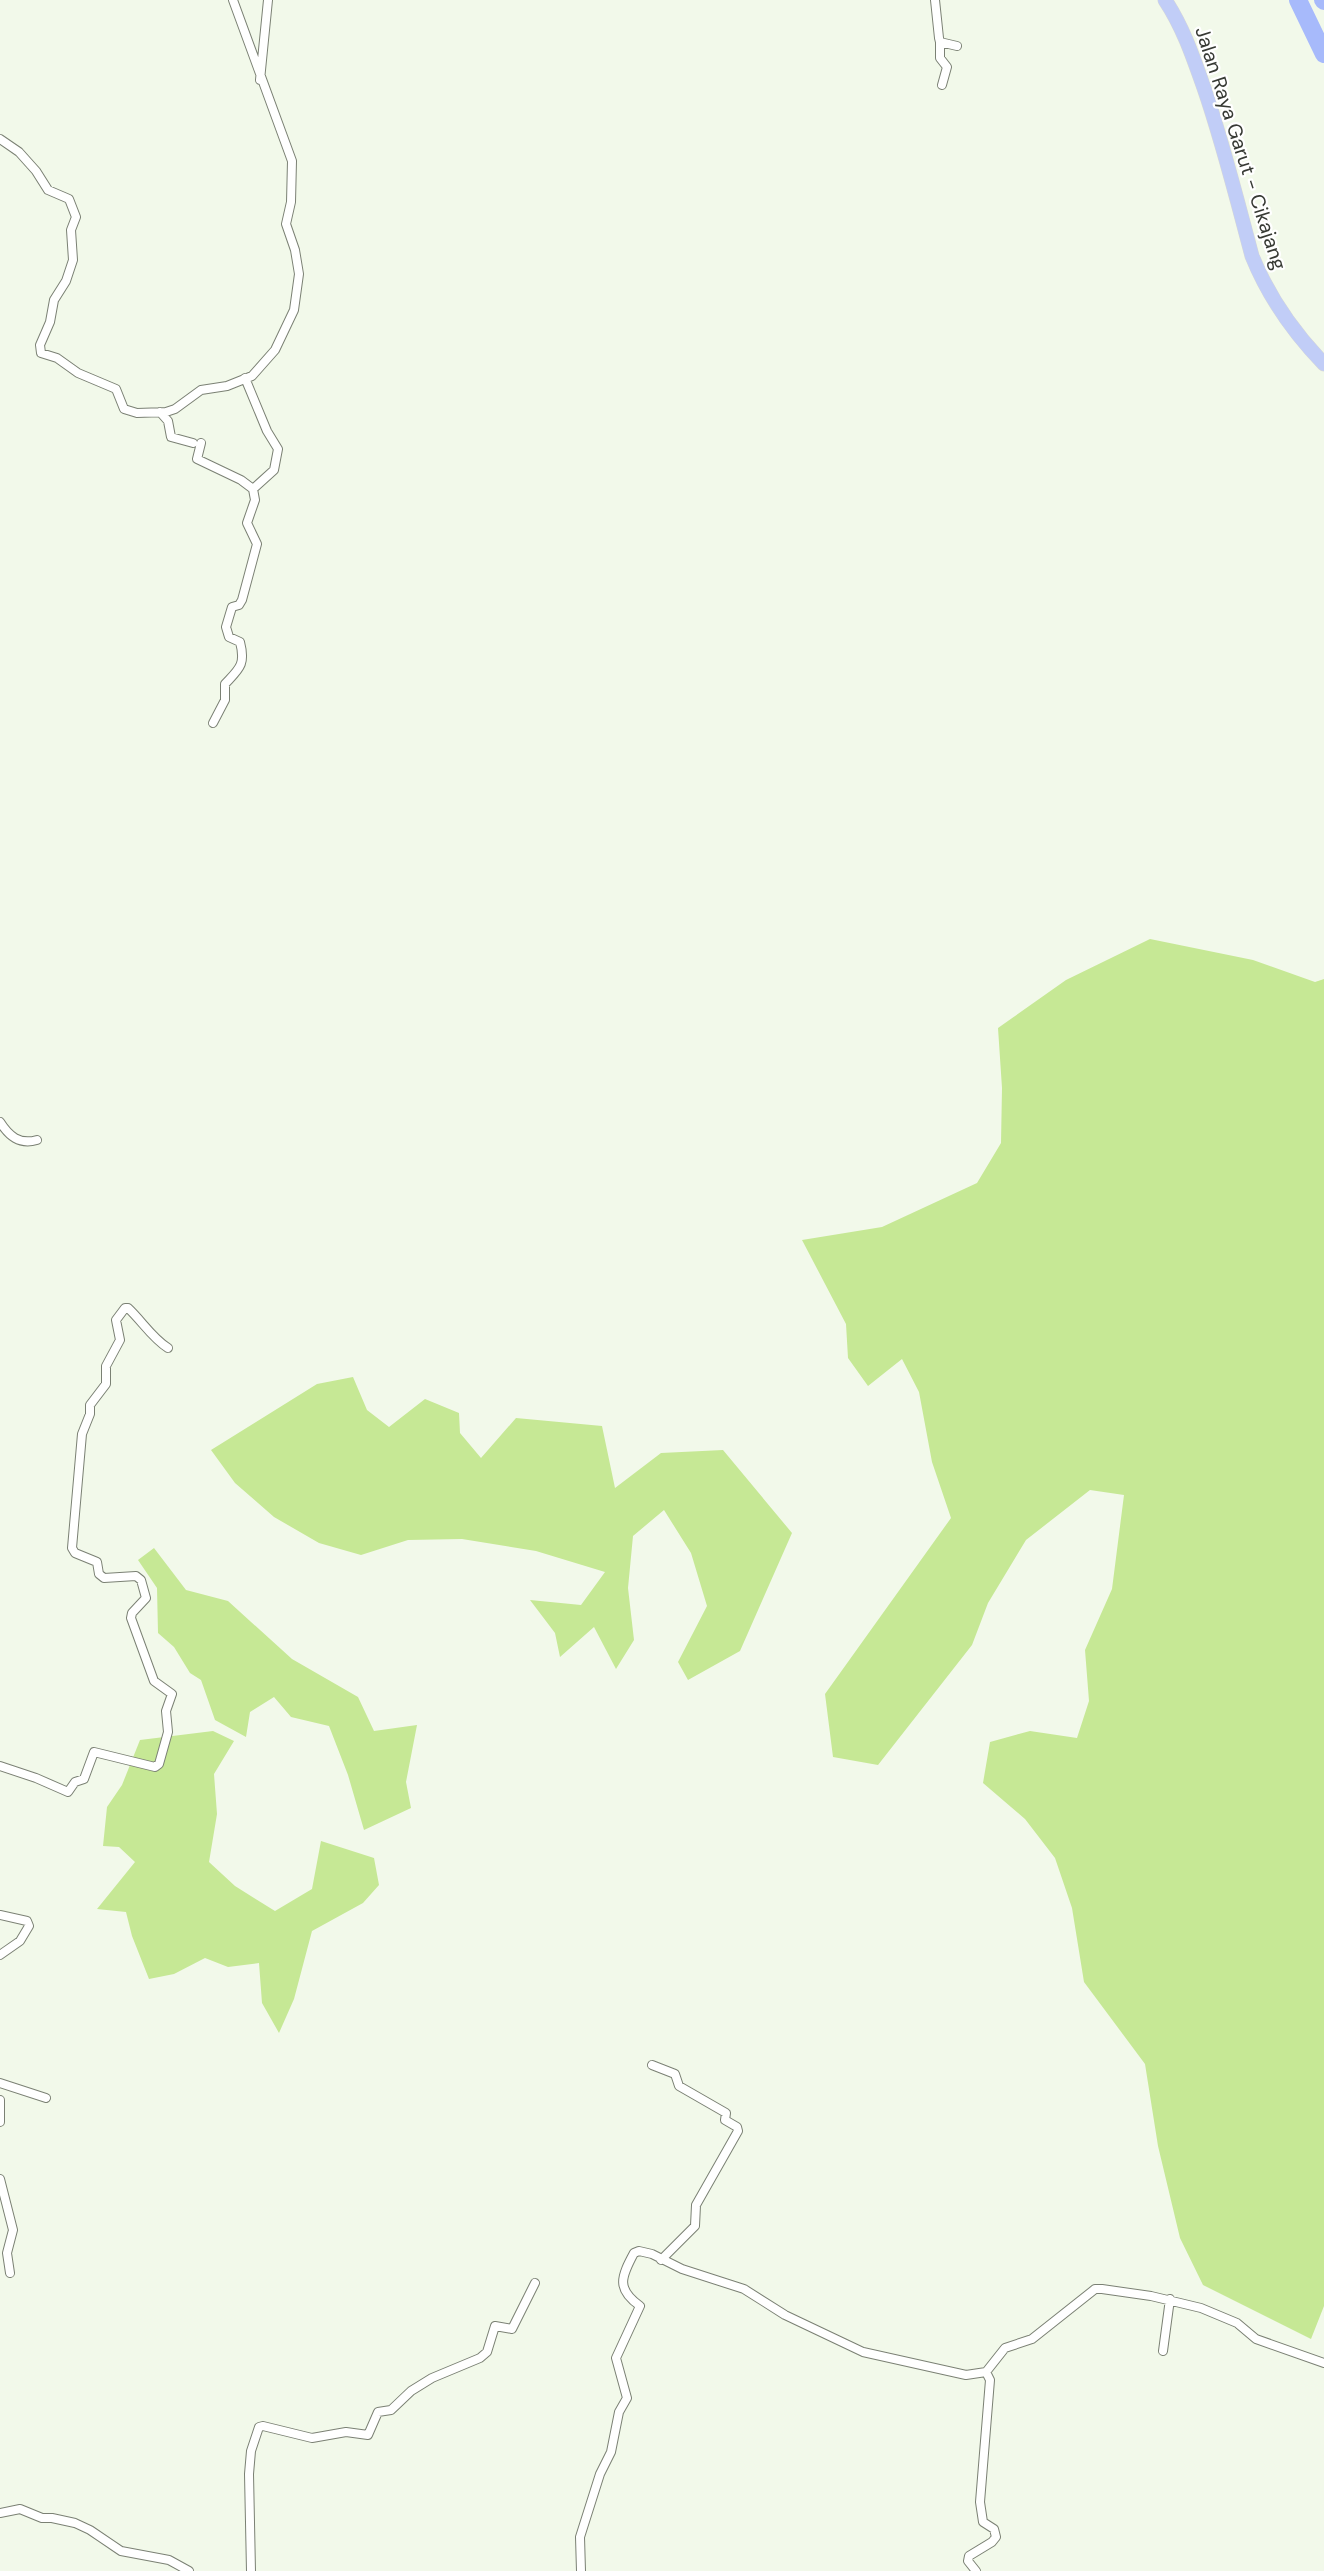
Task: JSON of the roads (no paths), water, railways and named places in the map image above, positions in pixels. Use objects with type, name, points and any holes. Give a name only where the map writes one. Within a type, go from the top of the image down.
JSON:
[{"type":"main road","name":"Jalan Raya Garut - Cikajang","points":[[1165,0],[1190,46],[1214,118],[1252,256],[1286,321],[1324,364]]},
{"type":"street","points":[[0,139],[19,152],[36,171],[48,190],[69,199],[76,217],[71,230],[73,260],[66,281],[54,300],[50,322],[40,345],[41,353],[57,358],[78,373],[116,389],[124,409],[137,413],[175,409],[201,390],[227,386],[259,370],[282,339],[287,321],[294,310],[299,274],[295,250],[286,224],[293,178],[292,161],[260,80],[233,0]]},
{"type":"street","points":[[260,80],[268,0]]},
{"type":"street","points":[[934,0],[940,58],[947,67],[942,85]]},
{"type":"street","points":[[940,42],[957,46]]},
{"type":"street","points":[[245,378],[267,431],[278,449],[274,470],[253,489]]},
{"type":"street","points":[[160,412],[168,421],[171,437],[197,443],[197,459],[241,480],[253,489],[255,500],[247,523],[257,544],[242,600],[239,605],[232,607],[226,627],[229,637],[240,642],[243,657],[240,670],[225,684],[225,700],[213,723]]},
{"type":"street","points":[[0,1122],[15,1139],[25,1142],[37,1140]]},
{"type":"street","points":[[0,1767],[36,1778],[68,1792],[75,1782],[84,1779],[94,1752],[155,1767],[159,1764],[168,1732],[166,1711],[172,1694],[154,1681],[131,1618],[132,1613],[146,1598],[141,1580],[136,1576],[110,1580],[104,1578],[99,1574],[97,1562],[75,1553],[72,1548],[82,1434],[90,1414],[90,1405],[106,1384],[106,1366],[120,1340],[116,1320],[125,1308],[128,1308],[146,1325],[157,1340],[168,1348]]},
{"type":"street","points":[[0,1915],[29,1923],[20,1941],[0,1956]]},
{"type":"street","points":[[652,2066],[675,2074],[679,2086],[726,2113],[726,2121],[737,2127],[738,2131],[696,2205],[695,2226],[661,2260]]},
{"type":"street","points":[[0,2083],[46,2098]]},
{"type":"street","points":[[0,2100],[0,2122]]},
{"type":"street","points":[[0,2180],[13,2230],[7,2253],[10,2273]]},
{"type":"street","points":[[581,2571],[580,2537],[600,2474],[611,2452],[619,2412],[627,2398],[616,2358],[640,2306],[629,2298],[622,2281],[634,2253],[639,2251],[744,2289],[785,2315],[863,2352],[951,2373],[975,2375],[986,2372],[1005,2348],[1032,2339],[1095,2289],[1170,2299],[1221,2315],[1237,2323],[1256,2339],[1324,2363]]},
{"type":"street","points":[[251,2571],[249,2474],[251,2451],[259,2427],[312,2438],[346,2432],[368,2435],[378,2412],[391,2410],[411,2391],[432,2378],[474,2362],[484,2355],[495,2326],[512,2329],[535,2283]]},
{"type":"street","points":[[1163,2351],[1170,2299]]},
{"type":"street","points":[[976,2571],[968,2558],[996,2537],[994,2529],[983,2522],[980,2502],[990,2380],[986,2372]]},
{"type":"street","points":[[0,2513],[20,2508],[42,2518],[75,2523],[90,2530],[121,2551],[169,2560],[189,2571]]},
{"type":"waterway","points":[[1298,0],[1324,54]]}]
